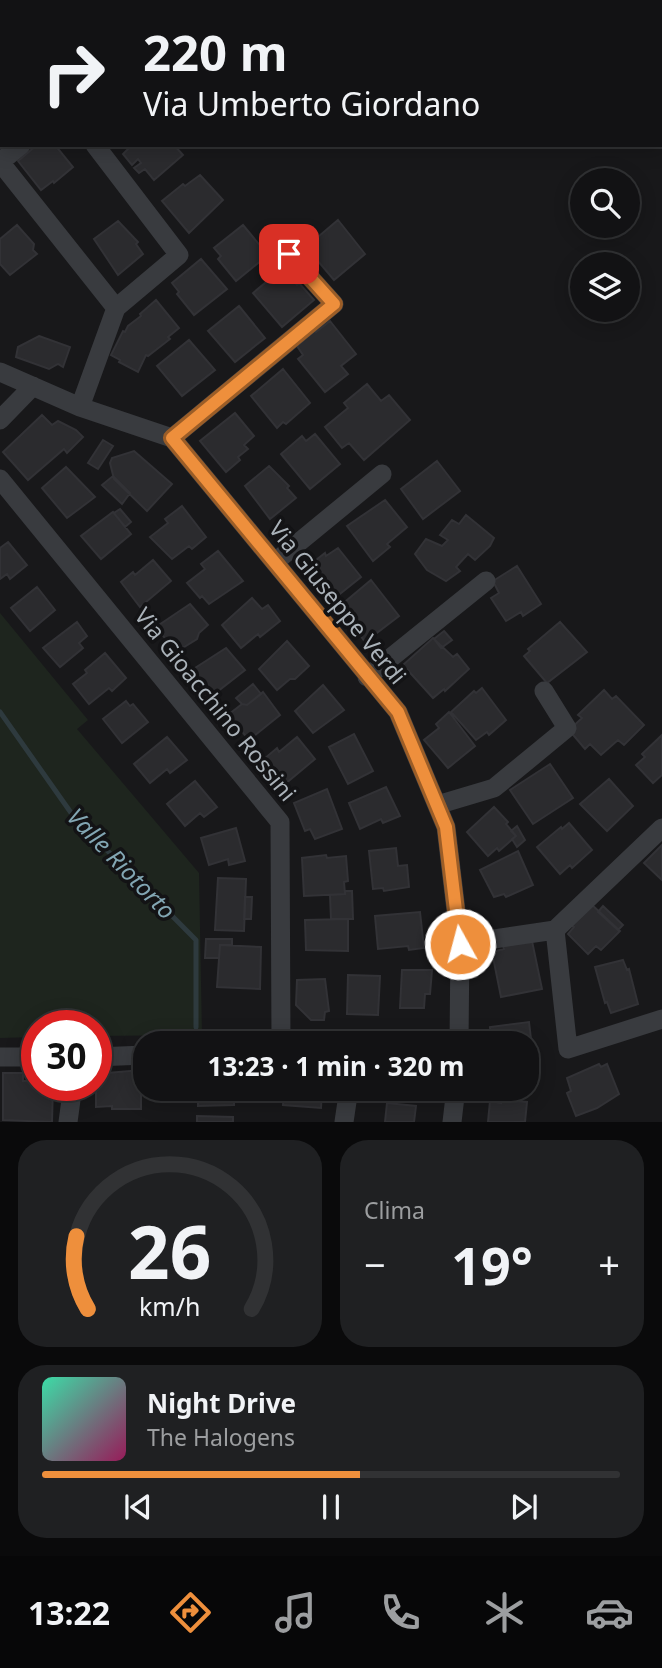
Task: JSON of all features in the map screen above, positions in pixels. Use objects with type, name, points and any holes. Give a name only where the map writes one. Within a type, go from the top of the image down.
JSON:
[{"type":"street","points":[[19,147],[0,162],[116,308]]},
{"type":"street","points":[[80,407],[116,308],[179,255],[97,147]]},
{"type":"street","points":[[0,372],[80,407],[172,438],[334,304],[289,254]]},
{"type":"street","points":[[0,421],[33,386]]},
{"type":"street","name":"Via Giuseppe Verdi","points":[[172,438],[398,712],[446,827],[460,944],[460,1031]]},
{"type":"street","points":[[275,562],[382,474]]},
{"type":"street","name":"Via Gioacchino Rossini","points":[[0,479],[280,822],[281,1031]]},
{"type":"street","points":[[368,677],[486,581]]},
{"type":"street","points":[[437,806],[494,788],[566,728],[544,691]]},
{"type":"street","points":[[460,944],[555,930],[662,828]]},
{"type":"street","points":[[555,930],[568,1049],[662,1019]]},
{"type":"street","points":[[112,1056],[133,1055]]},
{"type":"street","points":[[0,1057],[21,1057]]},
{"type":"street","points":[[68,1122],[71,1101]]},
{"type":"street","points":[[344,1122],[347,1101]]},
{"type":"street","points":[[452,1122],[454,1101]]},
{"type":"shaded area","points":[[0,613],[88,720],[77,729],[199,873],[202,1031],[133,1031],[133,1036],[112,1036],[112,1010],[21,1010],[21,1037],[0,1038]]},
{"type":"building","points":[[35,147],[57,147],[73,167],[41,190],[18,161]]},
{"type":"building","points":[[176,147],[183,155],[154,180],[145,169],[139,173],[134,168],[141,163],[138,159],[132,165],[123,154],[129,148]]},
{"type":"building","points":[[200,175],[223,200],[189,233],[162,201],[183,184],[185,186]]},
{"type":"building","points":[[338,220],[365,254],[334,280],[306,247]]},
{"type":"building","points":[[118,221],[138,242],[136,244],[143,254],[118,275],[94,239]]},
{"type":"building","points":[[17,225],[34,244],[33,250],[37,254],[10,275],[0,264],[0,239]]},
{"type":"building","points":[[243,225],[268,255],[236,281],[218,259],[221,256],[214,248]]},
{"type":"building","points":[[201,259],[227,289],[194,315],[177,294],[179,292],[172,283]]},
{"type":"building","points":[[283,268],[314,300],[282,327],[253,293]]},
{"type":"building","points":[[156,300],[179,328],[168,337],[170,339],[146,355],[138,372],[111,355],[123,331]]},
{"type":"building","points":[[239,306],[265,338],[235,362],[208,331]]},
{"type":"building","points":[[330,321],[356,354],[341,366],[348,374],[325,392],[298,359],[303,355],[297,346]]},
{"type":"building","points":[[39,336],[70,347],[63,367],[58,364],[49,369],[16,357],[18,347]]},
{"type":"building","points":[[189,340],[215,370],[182,396],[157,366]]},
{"type":"building","points":[[283,369],[310,403],[286,424],[283,422],[277,428],[251,396]]},
{"type":"building","points":[[367,384],[381,401],[389,395],[410,420],[364,460],[349,443],[342,448],[325,427],[348,408],[344,403]]},
{"type":"building","points":[[235,413],[254,436],[244,445],[248,449],[238,457],[240,460],[226,472],[200,441]]},
{"type":"building","points":[[42,415],[52,425],[58,421],[76,430],[83,437],[67,453],[64,449],[28,480],[3,452]]},
{"type":"building","points":[[315,434],[340,464],[310,489],[281,454],[302,436],[306,441]]},
{"type":"building","points":[[103,440],[113,446],[98,469],[88,463]]},
{"type":"building","points":[[134,451],[172,484],[147,511],[114,479],[110,463],[112,458]]},
{"type":"building","points":[[437,461],[460,491],[423,519],[401,489]]},
{"type":"building","points":[[269,466],[289,486],[287,488],[296,498],[270,519],[245,486]]},
{"type":"building","points":[[66,467],[95,497],[67,518],[42,488]]},
{"type":"building","points":[[113,476],[130,493],[122,504],[102,485]]},
{"type":"building","points":[[385,500],[407,527],[387,544],[390,547],[373,561],[347,526]]},
{"type":"building","points":[[182,506],[206,537],[192,549],[189,546],[172,559],[150,537],[168,523],[165,519]]},
{"type":"building","points":[[120,509],[131,522],[125,527],[114,513]]},
{"type":"building","points":[[113,512],[131,534],[101,559],[81,536]]},
{"type":"building","points":[[466,515],[494,538],[490,546],[475,560],[468,554],[456,567],[460,571],[446,581],[427,570],[415,554],[426,539],[442,546],[448,540],[440,535],[452,520],[459,524]]},
{"type":"building","points":[[8,542],[27,565],[10,579],[7,574],[0,579],[0,548]]},
{"type":"building","points":[[338,548],[361,577],[331,601],[306,568],[325,553],[326,556]]},
{"type":"building","points":[[218,551],[243,581],[209,604],[187,583],[205,569],[201,564]]},
{"type":"building","points":[[153,560],[171,581],[140,607],[121,582],[133,572],[135,575]]},
{"type":"building","points":[[517,566],[541,604],[523,616],[521,612],[506,621],[491,598],[499,593],[493,581]]},
{"type":"building","points":[[371,580],[399,616],[365,642],[340,606]]},
{"type":"building","points":[[37,587],[55,610],[30,631],[11,608]]},
{"type":"building","points":[[252,598],[262,609],[268,605],[280,621],[241,648],[222,625]]},
{"type":"building","points":[[190,604],[208,625],[199,633],[197,639],[176,652],[156,627]]},
{"type":"building","points":[[77,622],[87,636],[79,643],[83,648],[60,667],[43,648]]},
{"type":"building","points":[[560,622],[587,652],[547,683],[524,656],[530,651],[528,649]]},
{"type":"building","points":[[444,631],[452,640],[441,648],[434,639]]},
{"type":"building","points":[[433,638],[453,657],[457,654],[469,669],[433,698],[403,665]]},
{"type":"building","points":[[287,641],[309,666],[277,690],[259,669]]},
{"type":"building","points":[[226,648],[245,670],[213,695],[192,670]]},
{"type":"building","points":[[105,653],[126,678],[112,691],[109,688],[89,704],[73,684]]},
{"type":"building","points":[[253,684],[261,694],[247,705],[242,704],[236,698]]},
{"type":"building","points":[[323,685],[344,710],[313,733],[295,711]]},
{"type":"building","points":[[482,688],[506,720],[489,735],[487,732],[476,740],[451,712],[474,691],[476,693]]},
{"type":"building","points":[[604,690],[612,699],[616,696],[644,725],[624,745],[618,740],[601,755],[590,744],[585,749],[569,730],[582,718],[578,715]]},
{"type":"building","points":[[263,692],[280,715],[249,740],[228,715]]},
{"type":"building","points":[[126,701],[130,706],[133,704],[148,722],[122,743],[103,719]]},
{"type":"building","points":[[449,712],[475,746],[448,768],[424,740],[439,728],[436,724]]},
{"type":"building","points":[[354,734],[373,771],[348,784],[329,747]]},
{"type":"building","points":[[662,735],[662,775],[653,783],[636,765],[645,757],[642,754]]},
{"type":"building","points":[[167,737],[187,760],[170,773],[167,769],[150,783],[134,764]]},
{"type":"building","points":[[297,737],[315,759],[285,784],[264,759],[277,748],[279,752]]},
{"type":"building","points":[[550,764],[573,798],[533,824],[510,790]]},
{"type":"building","points":[[609,779],[633,806],[607,831],[580,804]]},
{"type":"building","points":[[195,781],[217,807],[204,817],[200,813],[185,826],[167,804]]},
{"type":"building","points":[[386,787],[400,816],[383,823],[381,819],[360,829],[349,803]]},
{"type":"building","points":[[327,789],[342,829],[315,839],[310,829],[305,831],[294,803]]},
{"type":"building","points":[[494,807],[516,836],[499,851],[497,848],[488,856],[467,832]]},
{"type":"building","points":[[569,823],[592,850],[572,868],[570,865],[560,874],[537,847]]},
{"type":"building","points":[[517,826],[525,840],[517,847],[512,839],[516,836],[511,831]]},
{"type":"building","points":[[236,828],[245,861],[229,865],[228,859],[209,865],[201,838]]},
{"type":"building","points":[[662,845],[662,880],[644,863]]},
{"type":"building","points":[[396,848],[398,866],[407,865],[409,887],[384,891],[383,888],[373,889],[369,851]]},
{"type":"building","points":[[518,851],[533,885],[506,897],[504,894],[494,897],[480,870]]},
{"type":"building","points":[[326,855],[327,858],[346,856],[348,881],[344,882],[345,894],[304,896],[302,858]]},
{"type":"building","points":[[218,878],[246,879],[244,931],[215,930]]},
{"type":"building","points":[[345,891],[352,891],[353,919],[331,919],[330,895],[345,894]]},
{"type":"building","points":[[245,897],[252,897],[251,919],[244,919]]},
{"type":"building","points":[[590,903],[620,931],[601,950],[596,946],[588,954],[568,934],[574,927],[570,924]]},
{"type":"building","points":[[603,906],[623,925],[618,930],[598,912]]},
{"type":"building","points":[[420,912],[424,948],[409,950],[408,946],[378,949],[375,916]]},
{"type":"building","points":[[348,919],[348,951],[306,950],[305,920]]},
{"type":"building","points":[[206,939],[232,939],[232,945],[220,945],[219,958],[205,958]]},
{"type":"building","points":[[532,941],[542,989],[501,997],[492,952],[504,949],[503,946]]},
{"type":"building","points":[[220,945],[261,947],[260,989],[217,987]]},
{"type":"building","points":[[623,960],[627,970],[629,969],[638,1004],[611,1013],[607,1002],[605,1003],[595,967]]},
{"type":"building","points":[[402,970],[432,970],[430,994],[425,994],[424,1008],[400,1008]]},
{"type":"building","points":[[348,975],[380,976],[378,1015],[347,1014]]},
{"type":"building","points":[[325,979],[329,1011],[325,1012],[324,1020],[311,1020],[296,1005],[297,980]]},
{"type":"building","points":[[529,1022],[530,1031],[490,1031],[490,1027]]},
{"type":"building","points":[[599,1064],[601,1067],[607,1064],[619,1094],[597,1108],[576,1116],[567,1093],[571,1091],[567,1078]]},
{"type":"building","points":[[133,1071],[133,1101],[141,1101],[141,1109],[96,1107],[96,1101],[112,1101],[112,1073]]},
{"type":"building","points":[[3,1073],[21,1073],[21,1101],[53,1101],[52,1122],[3,1120]]},
{"type":"building","points":[[198,1101],[234,1101],[234,1105],[198,1106]]},
{"type":"building","points":[[283,1101],[321,1101],[321,1108],[283,1105]]},
{"type":"building","points":[[490,1101],[527,1102],[525,1122],[488,1122]]},
{"type":"building","points":[[387,1103],[416,1106],[414,1122],[385,1122]]},
{"type":"building","points":[[197,1116],[233,1117],[233,1122],[197,1122]]},
{"type":"waterway","name":"Valle Riotorto","points":[[0,712],[74,817],[196,940],[196,1027]]},
{"type":"route","points":[[289,254],[334,304],[172,438],[398,712],[446,827],[460,944]]}]
